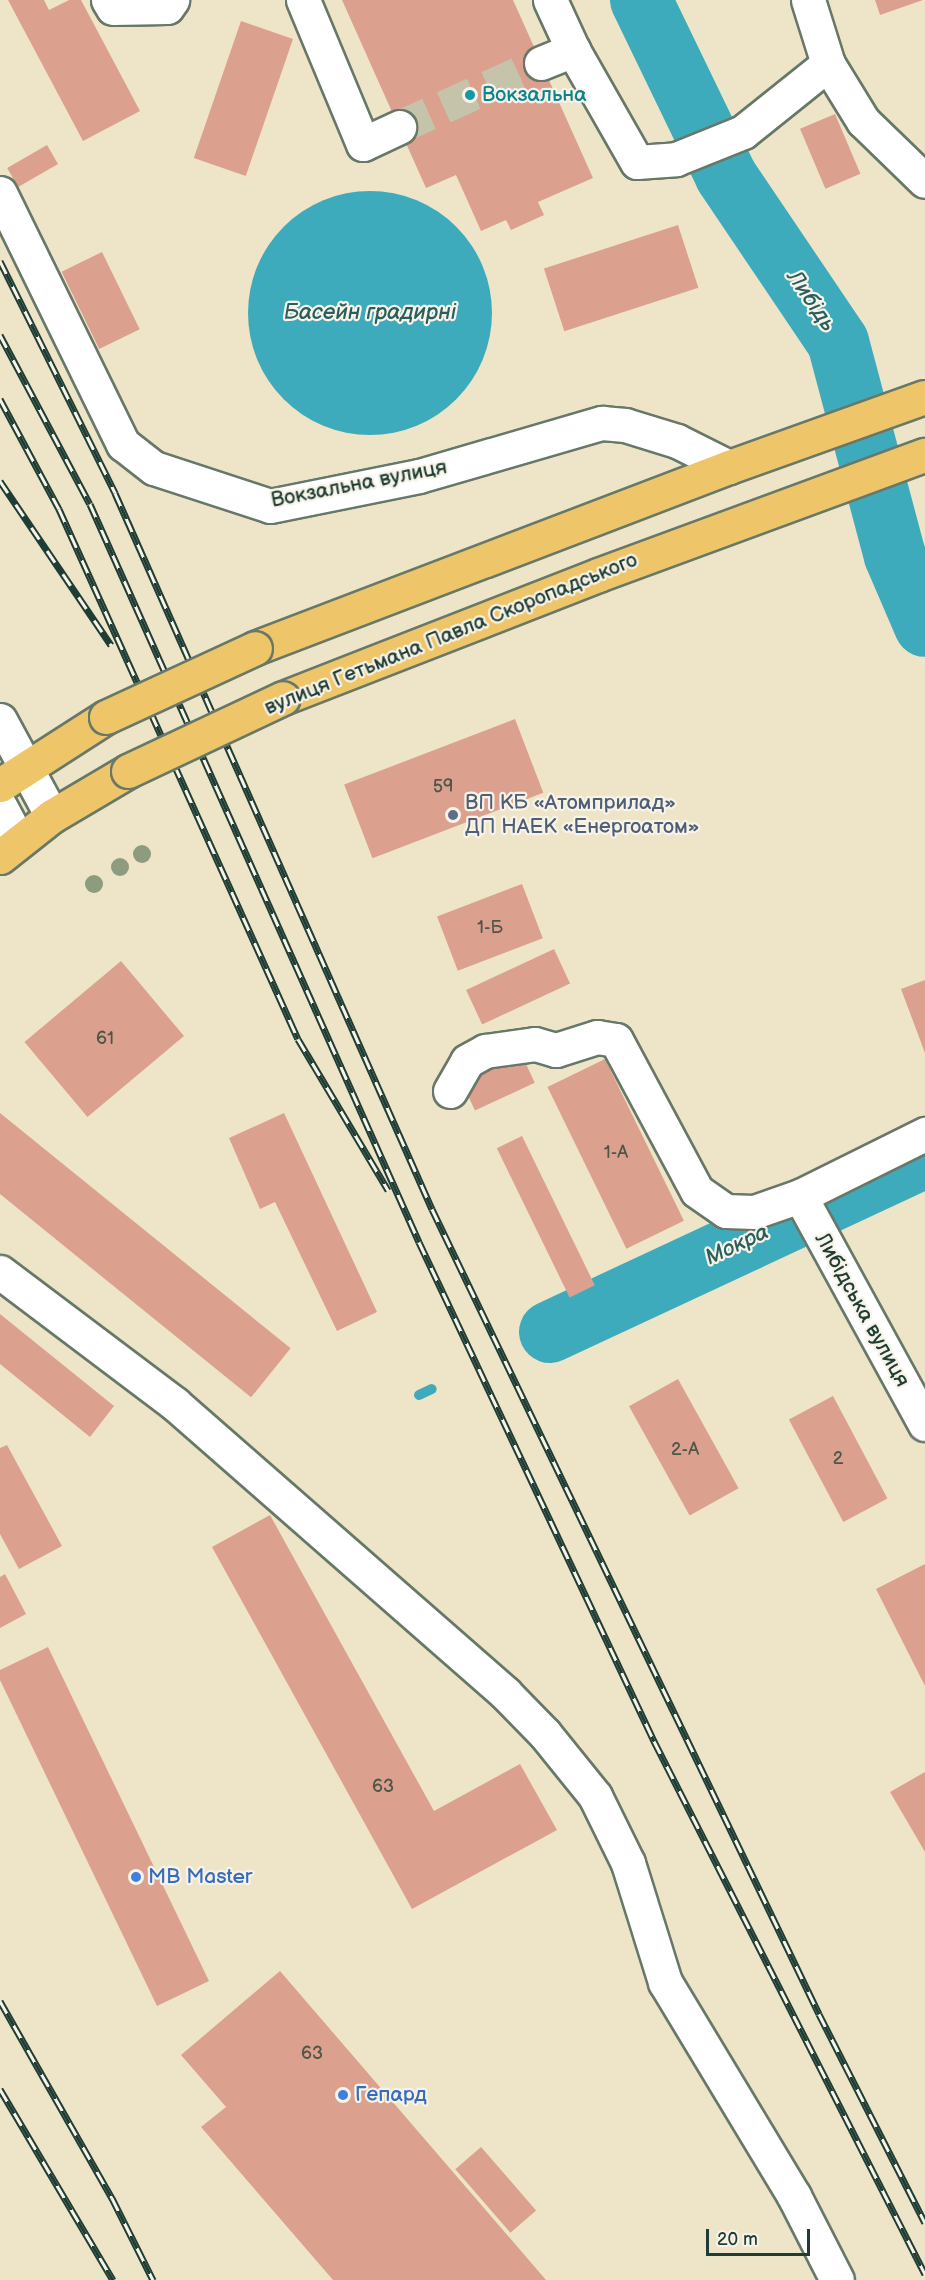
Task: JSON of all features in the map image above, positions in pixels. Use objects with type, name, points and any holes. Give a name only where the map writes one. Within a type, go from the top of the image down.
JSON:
[{"type":"main road","points":[[0,784],[106,717],[255,648],[729,467],[925,397]]},
{"type":"main road","name":"вулиця Гетьмана Павла Скоропадського","points":[[9,849],[52,816],[128,771],[283,698],[814,494],[925,455]]},
{"type":"street","points":[[108,0],[113,8],[166,7],[172,0]]},
{"type":"street","points":[[303,0],[363,144],[399,127]]},
{"type":"street","points":[[550,0],[573,50],[637,162],[676,159],[743,132],[828,64]]},
{"type":"street","points":[[808,0],[828,64],[863,121],[925,182]]},
{"type":"street","points":[[541,63],[573,50]]},
{"type":"street","name":"Вокзальна вулиця","points":[[0,193],[123,444],[154,468],[270,506],[419,476],[579,427],[602,423],[626,424],[677,441],[729,467]]},
{"type":"street","points":[[0,720],[52,816]]},
{"type":"street","points":[[0,806],[9,849]]},
{"type":"street","points":[[450,1091],[467,1061],[485,1051],[535,1044],[556,1050],[597,1037],[616,1040],[697,1191],[726,1212],[754,1212],[800,1197],[925,1134]]},
{"type":"street","name":"Либідська вулиця","points":[[800,1197],[925,1424]]},
{"type":"street","points":[[0,1272],[175,1404],[505,1693],[544,1734],[595,1796],[628,1863],[665,1982],[794,2196],[837,2280]]},
{"type":"green space","points":[[796,1205],[817,1241],[593,1339],[598,1324],[584,1317],[550,1334],[535,1310],[728,1223]]},
{"type":"water","name":"Басейн градирні","points":[[358,191],[382,191],[406,196],[428,205],[457,226],[472,245],[483,266],[490,289],[492,313],[490,337],[483,360],[472,381],[457,400],[428,421],[406,430],[382,435],[358,435],[334,430],[312,421],[292,408],[275,391],[262,371],[253,349],[248,325],[248,301],[253,277],[262,255],[275,235],[292,218],[312,205],[334,196]]},
{"type":"building","points":[[8,0],[44,0],[49,10],[69,0],[81,0],[140,111],[83,141]]},
{"type":"building","name":"Вокзальна","points":[[342,0],[513,0],[593,178],[538,202],[544,215],[511,230],[506,220],[481,231],[456,175],[426,188]]},
{"type":"building","points":[[875,0],[923,0],[880,15]]},
{"type":"building","points":[[241,21],[293,39],[246,176],[194,158]]},
{"type":"building","points":[[835,114],[860,174],[825,189],[800,129]]},
{"type":"building","points":[[47,145],[58,164],[18,187],[7,168]]},
{"type":"building","points":[[678,225],[698,288],[564,331],[544,269]]},
{"type":"building","points":[[102,252],[140,329],[99,349],[62,272]]},
{"type":"building","points":[[515,719],[543,793],[372,858],[344,785]]},
{"type":"building","points":[[522,884],[543,938],[458,971],[437,917]]},
{"type":"building","points":[[554,949],[570,983],[482,1024],[466,990]]},
{"type":"building","points":[[121,961],[184,1036],[87,1117],[24,1042]]},
{"type":"building","points":[[925,980],[925,1053],[901,989]]},
{"type":"building","points":[[520,1051],[535,1083],[475,1111],[460,1079]]},
{"type":"building","points":[[605,1059],[684,1221],[626,1249],[547,1087]]},
{"type":"building","points":[[0,1113],[291,1348],[251,1397],[0,1194]]},
{"type":"building","points":[[284,1113],[377,1312],[337,1331],[275,1202],[260,1209],[229,1138]]},
{"type":"building","points":[[522,1136],[595,1285],[570,1297],[497,1148]]},
{"type":"building","points":[[0,1314],[114,1406],[90,1437],[0,1364]]},
{"type":"building","points":[[678,1379],[739,1488],[690,1515],[629,1406]]},
{"type":"building","points":[[833,1396],[887,1498],[843,1522],[789,1419]]},
{"type":"building","points":[[7,1445],[62,1546],[19,1569],[0,1534],[0,1448]]},
{"type":"building","points":[[270,1515],[434,1811],[520,1764],[557,1830],[412,1909],[212,1547]]},
{"type":"building","points":[[925,1564],[925,1686],[876,1589]]},
{"type":"building","points":[[5,1574],[26,1614],[0,1628],[0,1577]]},
{"type":"building","points":[[48,1647],[209,1981],[157,2006],[0,1680],[0,1670]]},
{"type":"building","points":[[925,1772],[925,1852],[890,1792]]},
{"type":"building","points":[[280,1971],[546,2280],[333,2280],[201,2127],[226,2107],[181,2055]]},
{"type":"building","points":[[481,2147],[536,2210],[510,2233],[455,2169]]},
{"type":"waterway","name":"Либідь","points":[[641,0],[726,176],[838,342],[895,556],[925,626]]},
{"type":"waterway","name":"Мокра","points":[[550,1332],[925,1157]]},
{"type":"waterway","name":"Мокра","points":[[419,1395],[432,1389]]},
{"type":"tunnel","points":[[399,127],[541,63]]},
{"type":"railway","points":[[0,261],[115,493],[432,1209],[819,2014],[925,2223]]},
{"type":"railway","points":[[0,335],[90,504],[419,1242],[654,1741],[925,2274]]},
{"type":"railway","points":[[0,399],[59,509],[298,1039],[388,1190]]},
{"type":"railway","points":[[0,481],[111,645]]},
{"type":"railway","points":[[0,2001],[112,2198],[153,2280]]},
{"type":"railway","points":[[0,2089],[113,2280]]},
{"type":"place","name":"Вокзальна","points":[[470,95]]},
{"type":"place","name":"ВП КБ «Атомприлад» ДП НАЕК «Енергоатом»","points":[[453,815]]},
{"type":"place","name":"MB Master","points":[[136,1877]]},
{"type":"place","name":"Гепард","points":[[343,2095]]}]
